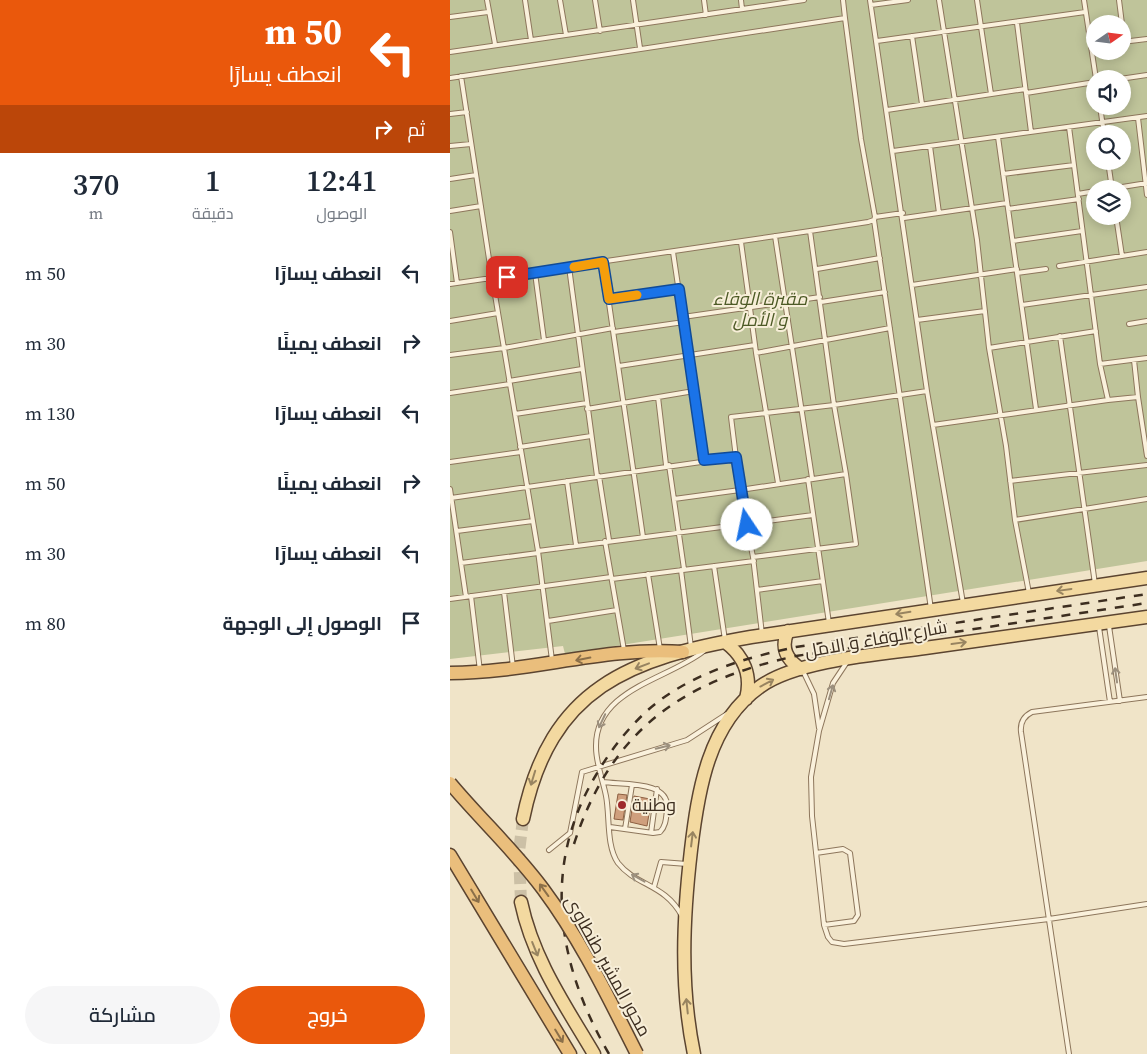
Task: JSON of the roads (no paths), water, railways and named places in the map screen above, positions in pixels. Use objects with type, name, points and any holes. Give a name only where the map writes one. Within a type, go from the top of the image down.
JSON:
[{"type":"highway","points":[[450,673],[514,669],[624,652],[687,650]]},
{"type":"highway","name":"محور المشير طنطاوى","points":[[450,783],[511,850],[556,907],[584,952],[637,1054]]},
{"type":"highway","points":[[450,855],[570,1054]]},
{"type":"main road","name":"شارع الوفاء و الامل","points":[[523,819],[530,786],[542,754],[570,713],[590,693],[615,677],[687,650],[711,644],[829,624],[1147,578]]},
{"type":"main road","name":"شارع الوفاء و الامل","points":[[694,1054],[685,993],[684,923],[698,792],[705,766],[719,736],[742,704],[762,685],[801,669],[852,658],[1147,617]]},
{"type":"main road","points":[[788,631],[784,644],[786,654],[801,669]]},
{"type":"main road","points":[[725,642],[735,650],[746,667],[748,680],[742,704]]},
{"type":"main road","points":[[522,902],[529,934],[542,965],[594,1054]]},
{"type":"lane","points":[[487,0],[495,44]]},
{"type":"lane","points":[[525,0],[531,40]]},
{"type":"lane","points":[[560,0],[566,35]]},
{"type":"lane","points":[[595,0],[600,31]]},
{"type":"lane","points":[[633,0],[640,48]]},
{"type":"lane","points":[[704,0],[706,15]]},
{"type":"lane","points":[[740,0],[742,10]]},
{"type":"lane","points":[[450,52],[495,44],[742,10],[775,2],[804,0]]},
{"type":"lane","points":[[843,0],[861,139],[875,218],[884,292],[931,609]]},
{"type":"lane","points":[[870,0],[904,218],[927,391],[963,605]]},
{"type":"lane","points":[[871,5],[908,0]]},
{"type":"lane","points":[[939,0],[982,274],[989,348],[1015,520],[1029,595]]},
{"type":"lane","points":[[977,0],[990,94]]},
{"type":"lane","points":[[1084,0],[1086,16]]},
{"type":"lane","points":[[1119,0],[1121,15]]},
{"type":"lane","points":[[450,16],[488,12]]},
{"type":"lane","points":[[877,41],[1017,23],[1085,12]]},
{"type":"lane","points":[[450,78],[845,18]]},
{"type":"lane","points":[[1017,23],[1031,132]]},
{"type":"lane","points":[[912,36],[922,104]]},
{"type":"lane","points":[[1131,41],[1147,39]]},
{"type":"lane","points":[[1131,77],[1147,75]]},
{"type":"lane","points":[[461,76],[538,552],[553,664]]},
{"type":"lane","points":[[887,110],[990,94],[1086,82]]},
{"type":"lane","points":[[450,114],[466,112]]},
{"type":"lane","points":[[1101,115],[1102,125]]},
{"type":"lane","points":[[893,151],[1147,116]]},
{"type":"lane","points":[[1138,118],[1147,195]]},
{"type":"lane","points":[[1069,127],[1100,364],[1108,400]]},
{"type":"lane","points":[[998,137],[1036,409]]},
{"type":"lane","points":[[450,146],[471,144]]},
{"type":"lane","points":[[930,146],[939,213]]},
{"type":"lane","points":[[1003,174],[1074,165]]},
{"type":"lane","points":[[450,179],[476,175]]},
{"type":"lane","points":[[1131,186],[1146,183]]},
{"type":"lane","points":[[1008,209],[1086,194]]},
{"type":"lane","points":[[904,218],[1007,203]]},
{"type":"lane","points":[[450,211],[481,206]]},
{"type":"lane","points":[[450,284],[741,242],[810,231],[903,212]]},
{"type":"lane","points":[[1117,225],[1122,256]]},
{"type":"lane","points":[[450,599],[714,566],[856,544],[834,405],[810,231]]},
{"type":"lane","points":[[1013,241],[1082,231]]},
{"type":"lane","points":[[450,232],[457,283]]},
{"type":"lane","points":[[775,236],[802,409],[813,515],[829,624]]},
{"type":"lane","points":[[741,242],[756,353],[768,413],[778,483]]},
{"type":"lane","points":[[673,252],[704,460]]},
{"type":"lane","points":[[1058,266],[1147,252]]},
{"type":"lane","points":[[816,269],[880,258]]},
{"type":"lane","points":[[603,262],[642,537]]},
{"type":"lane","points":[[569,267],[591,436],[624,652]]},
{"type":"lane","points":[[912,285],[982,274],[1046,269]]},
{"type":"lane","points":[[535,272],[544,340]]},
{"type":"lane","points":[[1022,305],[1147,287]]},
{"type":"lane","points":[[609,299],[679,289]]},
{"type":"lane","points":[[821,302],[884,292]]},
{"type":"lane","points":[[450,355],[820,297]]},
{"type":"lane","points":[[917,320],[985,311]]},
{"type":"lane","points":[[450,321],[498,313]]},
{"type":"lane","points":[[1129,324],[1147,322]]},
{"type":"lane","points":[[756,353],[890,328]]},
{"type":"lane","points":[[989,348],[1096,331]]},
{"type":"lane","points":[[1060,336],[1096,586]]},
{"type":"lane","points":[[619,366],[755,345]]},
{"type":"lane","points":[[1100,364],[1147,358]]},
{"type":"lane","points":[[1134,360],[1147,456]]},
{"type":"lane","points":[[450,393],[582,370]]},
{"type":"lane","points":[[588,409],[694,391]]},
{"type":"lane","points":[[762,635],[754,559],[740,490],[731,417],[834,405],[927,391]]},
{"type":"lane","points":[[658,397],[679,532],[687,650]]},
{"type":"lane","points":[[933,425],[1070,404],[1138,397]]},
{"type":"lane","points":[[515,414],[587,403]]},
{"type":"lane","points":[[450,462],[591,436]]},
{"type":"lane","points":[[451,498],[668,465],[736,457]]},
{"type":"lane","points":[[1010,482],[1147,464]]},
{"type":"lane","points":[[674,499],[846,474]]},
{"type":"lane","points":[[567,481],[576,545]]},
{"type":"lane","points":[[450,490],[466,597]]},
{"type":"lane","points":[[1015,520],[1147,499]]},
{"type":"lane","points":[[461,563],[576,545],[747,525],[813,515]]},
{"type":"lane","points":[[450,529],[533,521]]},
{"type":"lane","points":[[714,566],[725,642]]},
{"type":"lane","points":[[648,574],[660,650]]},
{"type":"lane","points":[[757,590],[823,581]]},
{"type":"lane","points":[[504,592],[514,669]]},
{"type":"lane","points":[[471,596],[480,672]]},
{"type":"lane","points":[[548,621],[617,610]]},
{"type":"lane","points":[[1104,623],[1120,700]]},
{"type":"lane","points":[[1104,623],[1110,702]]},
{"type":"lane","points":[[684,923],[672,902],[654,887],[630,874],[619,864],[612,851],[596,738],[600,724],[613,705],[650,680],[691,660],[711,644]]},
{"type":"lane","points":[[852,658],[836,676],[819,731],[811,777],[816,853],[824,925],[832,942],[844,944],[1049,920],[1147,904]]},
{"type":"lane","points":[[801,669],[814,694],[819,731]]},
{"type":"lane","points":[[1069,1054],[1021,724],[1025,717],[1032,712],[1147,697]]},
{"type":"lane","points":[[549,850],[570,833],[581,774],[584,771],[600,768],[687,740],[742,704]]},
{"type":"lane","points":[[603,782],[657,789],[667,800],[665,824],[660,832],[651,833],[610,827]]},
{"type":"lane","points":[[625,829],[632,786]]},
{"type":"lane","points":[[651,833],[657,789]]},
{"type":"lane","points":[[816,853],[846,849],[850,853],[858,915],[854,921],[824,925]]},
{"type":"lane","points":[[654,887],[661,862],[689,864]]},
{"type":"tunnel","points":[[521,902],[519,852],[523,819]]},
{"type":"railway","points":[[609,1054],[591,1020],[577,985],[562,915],[562,880],[568,845],[579,810],[596,775],[619,741],[648,710],[664,697],[699,677],[737,662],[776,651],[1147,594]]},
{"type":"railway","points":[[574,844],[589,804],[608,770],[630,741],[656,717],[685,696],[718,680],[755,667],[796,656],[1147,603]]},
{"type":"place","name":"وطنية","points":[[622,805]]},
{"type":"park label","name":"مقبرة الوفاء و الأمل","points":[[760,309]]}]
